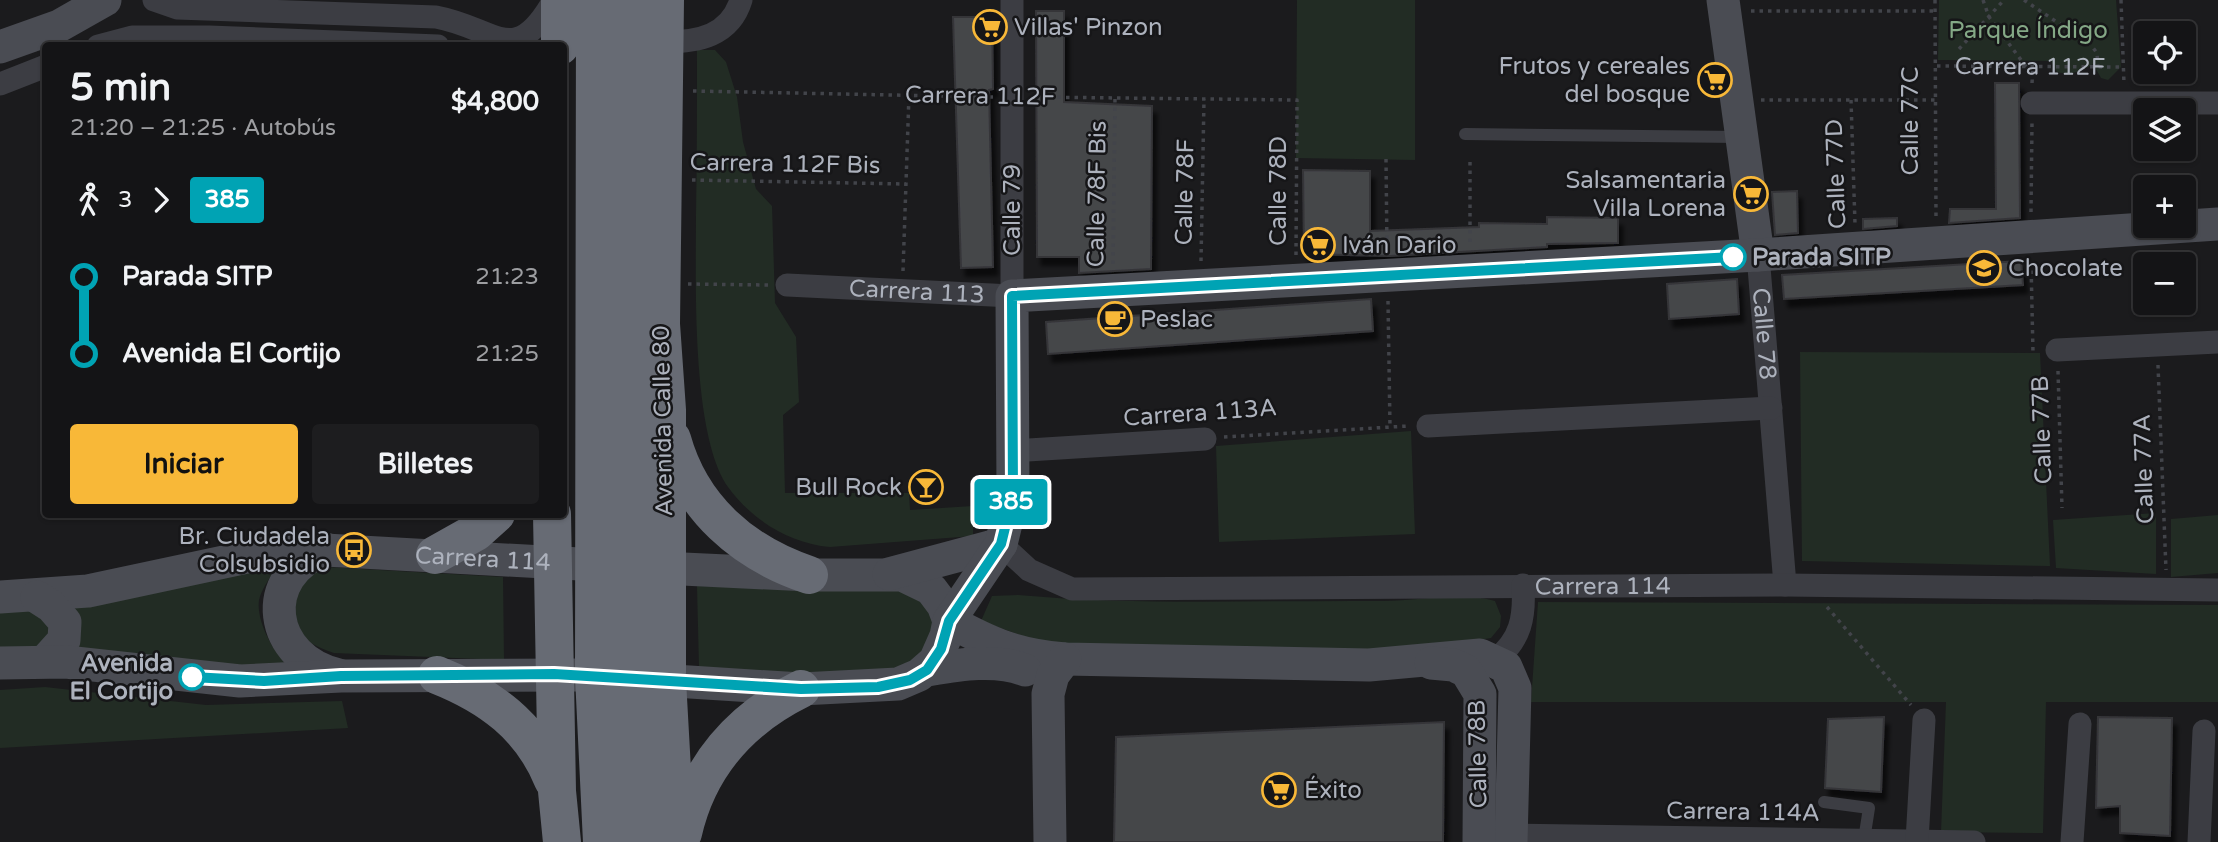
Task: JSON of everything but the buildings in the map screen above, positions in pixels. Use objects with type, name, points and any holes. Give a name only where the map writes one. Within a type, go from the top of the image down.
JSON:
[{"type":"highway","points":[[560,0],[560,42]]},
{"type":"highway","name":"Avenida Calle 80","points":[[595,0],[630,566],[678,842]]},
{"type":"highway","name":"Avenida Calle 80","points":[[630,566],[632,0]]},
{"type":"highway","name":"Avenida Calle 80","points":[[603,842],[594,676],[630,566],[667,410],[661,284],[665,0]]},
{"type":"highway","points":[[667,410],[673,442],[685,474],[719,523],[760,555],[808,575]]},
{"type":"highway","points":[[435,555],[477,532],[492,518]]},
{"type":"highway","points":[[552,518],[557,791],[562,842]]},
{"type":"highway","points":[[437,675],[488,699],[510,716],[541,755],[557,791]]},
{"type":"highway","name":"Avenida Calle 80","points":[[639,842],[649,679]]},
{"type":"highway","points":[[678,842],[699,785],[716,757],[745,724],[801,689]]},
{"type":"street","points":[[0,47],[59,26],[105,0]]},
{"type":"street","points":[[154,0],[177,8],[436,17],[455,20],[508,41],[519,40],[535,30],[554,0]]},
{"type":"street","points":[[664,42],[706,39],[724,28],[741,0]]},
{"type":"street","name":"Calle 79","points":[[949,621],[1001,544],[1013,495],[1012,0]]},
{"type":"street","name":"Calle 78","points":[[1724,6],[1758,256],[1771,408],[1794,585]]},
{"type":"street","points":[[113,42],[132,37],[336,42]]},
{"type":"street","points":[[0,84],[42,68]]},
{"type":"street","name":"Carrera 112F","points":[[2032,103],[2218,103]]},
{"type":"street","name":"Carrera 113","points":[[787,285],[1012,296],[1758,256],[1856,247],[2218,224]]},
{"type":"street","points":[[2057,350],[2218,342]]},
{"type":"street","points":[[1428,426],[1771,408]]},
{"type":"street","name":"Carrera 113A","points":[[1013,452],[1205,439]]},
{"type":"street","points":[[889,574],[1001,544]]},
{"type":"street","name":"Carrera 114","points":[[1001,544],[1029,570],[1072,589],[1794,585],[2218,590]]},
{"type":"street","points":[[326,549],[311,555],[288,578],[281,593],[280,617],[287,641],[297,654],[310,665],[341,676]]},
{"type":"street","name":"Carrera 114","points":[[0,597],[37,597],[114,587],[271,550],[326,549],[808,575],[902,575],[931,589],[943,604],[949,621]]},
{"type":"street","points":[[927,670],[941,649],[949,621],[1000,648],[1065,659],[1368,665],[1423,662],[1459,655],[1480,655],[1495,660],[1510,648],[1519,631],[1524,612],[1523,586]]},
{"type":"street","points":[[37,597],[51,606],[65,622],[64,640],[46,660]]},
{"type":"street","points":[[1050,842],[1048,694],[1053,674],[1065,659]]},
{"type":"street","points":[[0,663],[46,660],[240,681],[341,676],[554,674],[801,689],[898,684],[927,670],[958,665],[1016,666],[1029,671],[1048,694]]},
{"type":"street","name":"Calle 78B","points":[[1495,660],[1506,667],[1515,688],[1511,838]]},
{"type":"street","name":"Calle 78B","points":[[1423,662],[1453,665],[1466,671],[1480,694],[1479,842]]},
{"type":"street","points":[[1917,841],[1924,720]]},
{"type":"street","points":[[2072,842],[2080,724]]},
{"type":"street","points":[[2199,842],[2204,731]]},
{"type":"street","name":"Carrera 114A","points":[[1511,838],[1974,842]]},
{"type":"lane","points":[[1465,134],[1740,136]]},
{"type":"lane","points":[[1824,802],[1869,807],[1864,840]]},
{"type":"path","name":"Calle 77C","points":[[1935,0],[1936,243]]},
{"type":"path","points":[[1983,0],[1989,17],[2027,68]]},
{"type":"path","points":[[1959,49],[2004,0]]},
{"type":"path","points":[[2024,0],[2088,43],[2097,53],[2098,67]]},
{"type":"path","points":[[2121,0],[2125,103]]},
{"type":"path","points":[[1724,6],[1935,11]]},
{"type":"path","name":"Carrera 112F","points":[[1936,66],[2123,67]]},
{"type":"path","name":"Carrera 112F","points":[[664,91],[1297,100]]},
{"type":"path","points":[[903,290],[909,95]]},
{"type":"path","name":"Calle 78F Bis","points":[[1113,290],[1115,98]]},
{"type":"path","name":"Calle 78F","points":[[1200,286],[1204,99]]},
{"type":"path","name":"Calle 78D","points":[[1295,282],[1297,100]]},
{"type":"path","points":[[1735,100],[1937,100]]},
{"type":"path","name":"Calle 77D","points":[[1851,100],[1856,247]]},
{"type":"path","points":[[1470,162],[1470,272]]},
{"type":"path","name":"Carrera 112F Bis","points":[[663,179],[906,184]]},
{"type":"path","points":[[661,284],[787,285]]},
{"type":"path","name":"Calle 77A","points":[[2157,345],[2167,591]]},
{"type":"path","name":"Calle 77B","points":[[2057,350],[2062,509]]},
{"type":"path","name":"Carrera 113A","points":[[1205,439],[1390,427]]},
{"type":"path","points":[[1794,585],[1817,596],[1924,720]]},
{"type":"green space","points":[[1297,0],[1415,0],[1415,160],[1296,158]]},
{"type":"green space","name":"Parque Índigo","points":[[1939,0],[2116,0],[2121,67],[2108,80],[2101,78],[2093,64],[2080,71],[2067,73],[2057,72],[2051,61],[1938,60]]},
{"type":"green space","points":[[697,50],[715,50],[726,62],[737,97],[743,142],[756,189],[772,206],[775,303],[796,337],[799,402],[783,415],[785,493],[909,493],[910,510],[973,506],[973,536],[830,547],[815,545],[773,528],[748,510],[728,487],[716,463],[707,431],[698,356]]},
{"type":"green space","points":[[1800,352],[2040,353],[2050,566],[1802,561]]},
{"type":"green space","points":[[1411,431],[1415,534],[1219,542],[1216,446]]},
{"type":"green space","points":[[2156,513],[2156,574],[2056,568],[2053,520]]},
{"type":"green space","points":[[2218,515],[2218,573],[2171,577],[2171,519]]},
{"type":"green space","points":[[281,559],[263,590],[259,608],[267,636],[288,666],[232,669],[68,651],[71,615],[80,600]]},
{"type":"green space","points":[[326,567],[503,577],[504,660],[334,653],[313,644],[298,628],[294,597],[313,572]]},
{"type":"green space","points":[[697,586],[902,589],[925,604],[934,622],[924,654],[898,672],[781,673],[699,667]]},
{"type":"green space","points":[[992,596],[1201,602],[1383,601],[1468,597],[1495,601],[1501,616],[1500,627],[1491,638],[1415,650],[1091,648],[1037,641],[981,621]]},
{"type":"green space","points":[[1538,602],[2218,605],[2218,702],[2046,702],[2043,833],[1941,832],[1946,702],[1531,702]]},
{"type":"green space","points":[[0,606],[49,613],[52,644],[0,654]]},
{"type":"green space","points":[[45,687],[206,705],[342,701],[348,728],[0,748],[0,690]]},
{"type":"bus line","name":"385","points":[[192,677],[264,681],[341,676],[554,674],[801,689],[898,684],[919,675],[935,661],[946,636],[949,621],[982,577],[1001,544],[1013,495],[1014,477],[1012,296],[1733,257]]},
{"type":"place","name":"Villas' Pinzon","points":[[990,27]]},
{"type":"place","name":"Frutos y cereales del bosque","points":[[1715,80]]},
{"type":"place","name":"Salsamentaria Villa Lorena","points":[[1751,194]]},
{"type":"place","name":"Iván Dario","points":[[1318,245]]},
{"type":"place","name":"Parada SITP","points":[[1733,257]]},
{"type":"place","name":"Chocolate","points":[[1984,268]]},
{"type":"place","name":"Peslac","points":[[1115,319]]},
{"type":"place","name":"Bull Rock","points":[[926,487]]},
{"type":"place","name":"Br. Ciudadela Colsubsidio","points":[[354,550]]},
{"type":"place","name":"Avenida El Cortijo","points":[[192,677]]},
{"type":"place","name":"Éxito","points":[[1279,790]]}]
